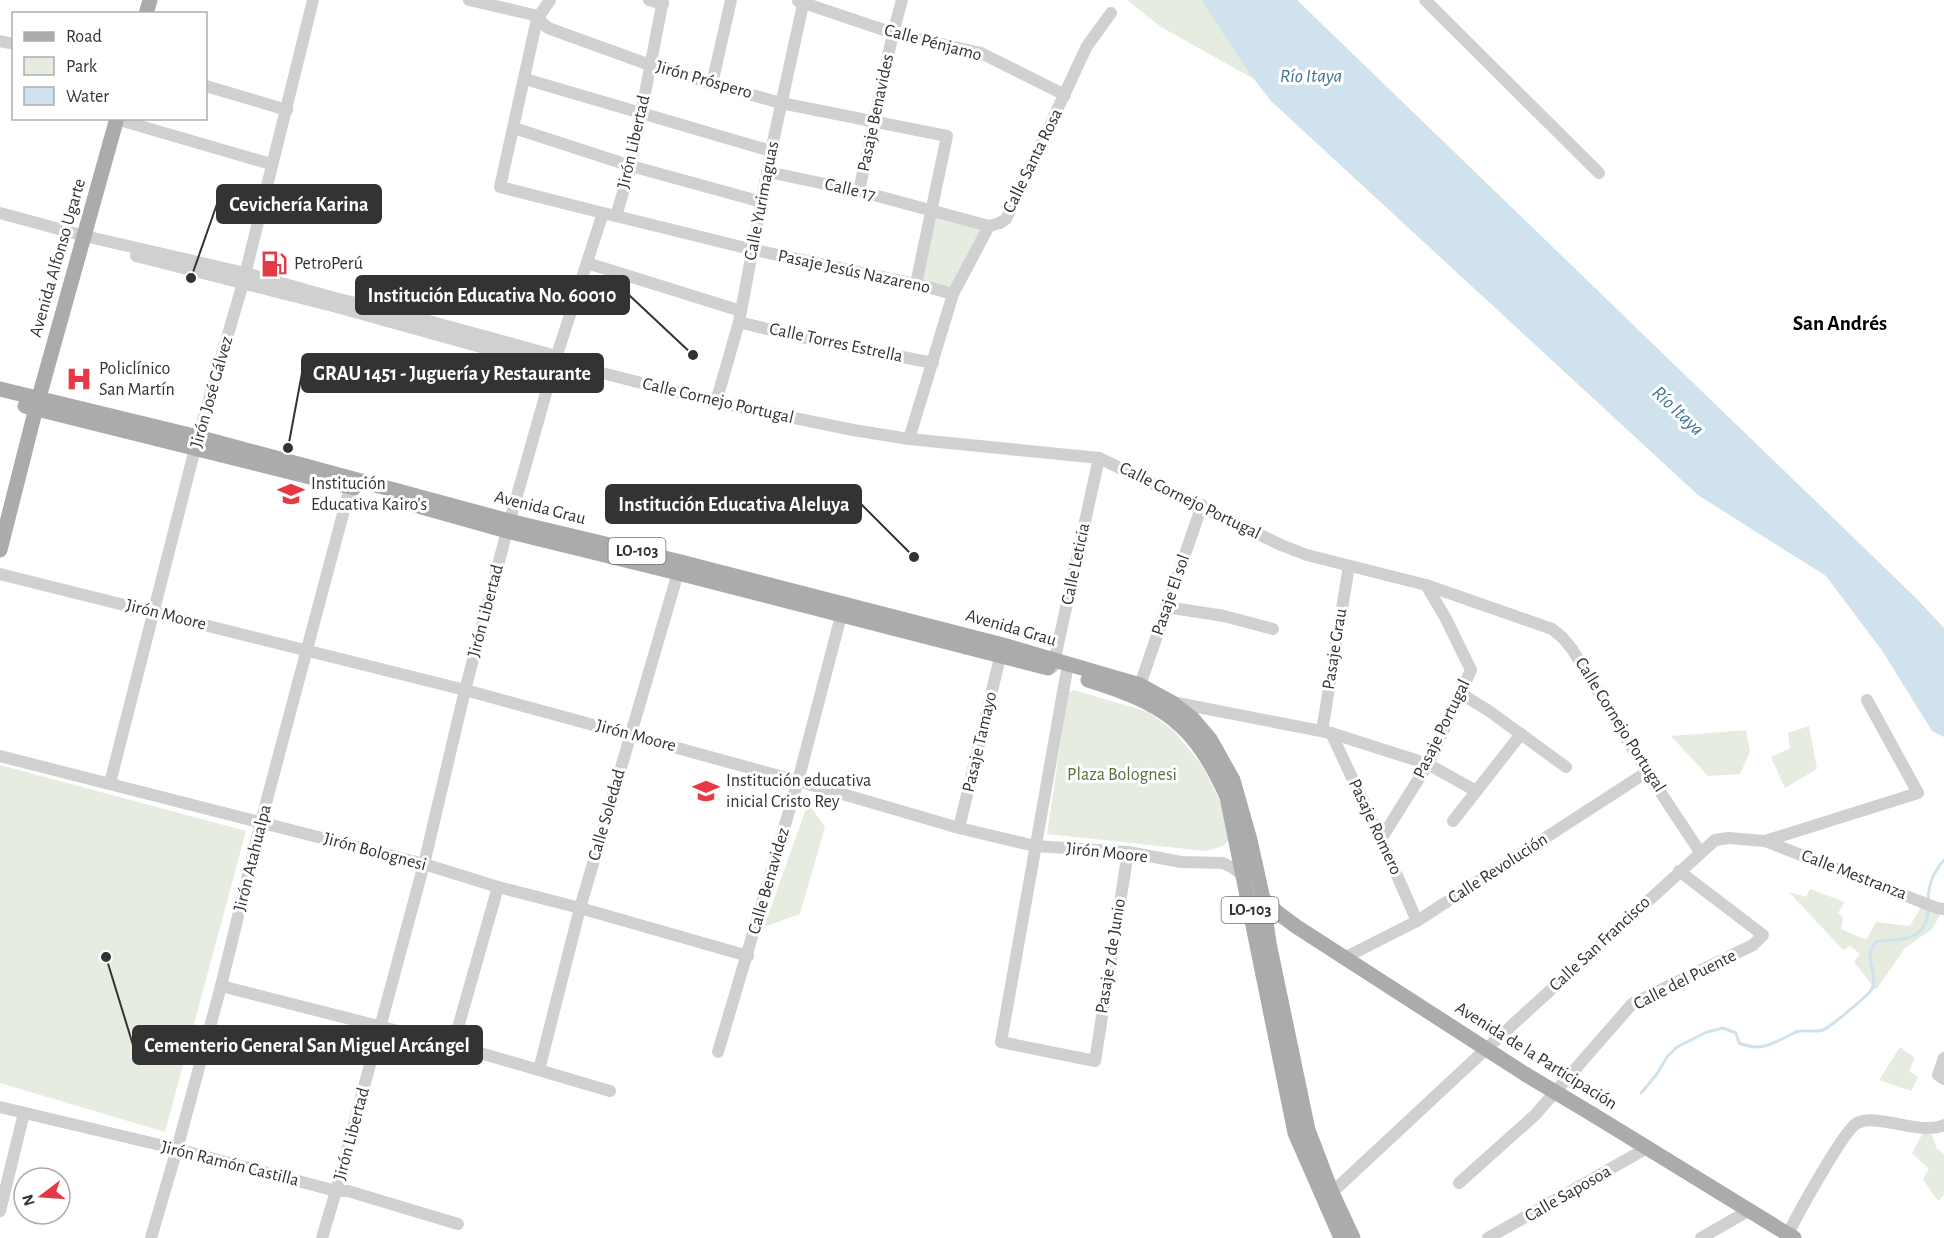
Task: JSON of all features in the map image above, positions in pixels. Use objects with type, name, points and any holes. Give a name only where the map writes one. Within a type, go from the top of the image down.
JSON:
[{"type":"main road","name":"Avenida Alfonso Ugarte","points":[[0,550],[38,403],[117,120]]},
{"type":"main road","name":"Avenida Grau","points":[[0,389],[38,403],[351,482],[508,526],[679,567],[1061,667],[1140,685],[1171,702],[1193,719],[1210,739],[1233,780],[1250,840],[1263,899]]},
{"type":"main road","name":"Avenida Grau","points":[[0,399],[38,403]]},
{"type":"main road","name":"Avenida Alfonso Ugarte","points":[[0,517],[23,429],[38,403]]},
{"type":"main road","name":"LO-103","points":[[1061,667],[1155,706],[1181,724],[1215,771],[1227,797],[1295,1133],[1328,1197],[1353,1238]]},
{"type":"main road","name":"LO-103","points":[[1263,899],[1269,943],[1308,1130],[1341,1238]]},
{"type":"main road","name":"Avenida de la Participación","points":[[1263,899],[1278,914],[1344,958],[1789,1237]]},
{"type":"main road","points":[[1269,943],[1276,930],[1297,927]]},
{"type":"street","name":"Jirón José Gálvez","points":[[110,783],[197,443],[244,278],[313,0]]},
{"type":"street","name":"Jirón Próspero","points":[[469,0],[534,15],[548,28],[650,65],[712,84],[781,103],[947,136],[931,210]]},
{"type":"street","points":[[550,0],[537,19],[514,128],[631,166],[762,202]]},
{"type":"street","points":[[649,0],[663,2]]},
{"type":"street","points":[[712,84],[731,0]]},
{"type":"street","name":"Pasaje Benavides","points":[[860,191],[902,0]]},
{"type":"street","points":[[1425,0],[1599,173]]},
{"type":"street","name":"Calle Pénjamo","points":[[801,1],[893,33],[981,53],[1065,95]]},
{"type":"street","name":"Calle Yurimaguas","points":[[716,402],[740,316],[754,250],[801,1]]},
{"type":"street","name":"Jirón Libertad","points":[[321,1238],[381,1027],[424,864],[465,690],[555,361],[587,263],[631,166],[663,2]]},
{"type":"street","name":"Calle Santa Rosa","points":[[909,439],[953,294],[989,226],[1006,219],[1087,46],[1111,14]]},
{"type":"street","points":[[525,79],[771,151]]},
{"type":"street","points":[[207,86],[287,110]]},
{"type":"street","points":[[120,120],[272,164]]},
{"type":"street","name":"Pasaje Jesús Nazareno","points":[[514,128],[500,187],[754,250],[953,294]]},
{"type":"street","name":"Calle 17","points":[[768,172],[860,191],[989,226]]},
{"type":"street","points":[[916,284],[931,210]]},
{"type":"street","points":[[0,213],[84,239]]},
{"type":"street","points":[[0,221],[84,239]]},
{"type":"street","name":"Calle Cornejo Portugal","points":[[84,239],[390,316],[546,365],[555,361],[716,402],[909,439],[1099,458],[1307,555],[1426,585],[1552,629],[1562,637],[1588,674],[1647,772],[1700,852]]},
{"type":"street","name":"Calle Torres Estrella","points":[[587,263],[791,335],[933,363]]},
{"type":"street","name":"Calle Leticia","points":[[1095,1061],[1001,1042],[1035,846],[1061,667],[1099,458]]},
{"type":"street","name":"Jirón Atahualpa","points":[[151,1238],[221,986],[261,822],[351,482]]},
{"type":"street","name":"Pasaje El sol","points":[[1140,685],[1202,505]]},
{"type":"street","name":"Pasaje Grau","points":[[1326,732],[1349,566]]},
{"type":"street","name":"Calle Soledad","points":[[539,1070],[580,908],[679,567]]},
{"type":"street","name":"Jirón Moore","points":[[0,574],[465,690],[630,734],[959,828],[1035,846],[1128,852],[1168,861],[1223,864],[1233,868],[1244,877],[1263,899]]},
{"type":"street","name":"Pasaje Portugal","points":[[1381,839],[1428,764],[1471,670],[1446,617],[1426,585]]},
{"type":"street","points":[[1166,607],[1224,616],[1273,629]]},
{"type":"street","name":"Calle Benavidez","points":[[718,1053],[798,781],[842,609]]},
{"type":"street","name":"Pasaje Tamayo","points":[[959,828],[1001,650]]},
{"type":"street","points":[[1460,693],[1566,767]]},
{"type":"street","name":"Calle San Francisco","points":[[1328,1197],[1715,840],[1729,838],[1765,841],[1918,793],[1867,700]]},
{"type":"street","name":"Avenida Grau","points":[[1171,702],[1326,732],[1428,764],[1476,790]]},
{"type":"street","name":"Pasaje Romero","points":[[1326,732],[1381,839],[1417,921]]},
{"type":"street","points":[[1453,821],[1521,734]]},
{"type":"street","name":"Jirón Bolognesi","points":[[0,756],[424,864],[498,887],[748,956]]},
{"type":"street","name":"Calle Revolución","points":[[1344,958],[1417,921],[1647,772]]},
{"type":"street","name":"Calle Mestranza","points":[[1765,841],[1940,908]]},
{"type":"street","name":"Pasaje 7 de Junio","points":[[1095,1061],[1128,852]]},
{"type":"street","name":"Calle del Puente","points":[[1459,1183],[1535,1115],[1632,1004],[1753,945],[1763,934],[1679,871]]},
{"type":"street","points":[[453,1045],[498,887]]},
{"type":"street","points":[[221,986],[453,1045],[610,1091]]},
{"type":"street","points":[[1941,1077],[1944,1058]]},
{"type":"street","name":"Jirón Ramón Castilla","points":[[0,1107],[177,1149],[336,1191],[348,1191],[458,1224]]},
{"type":"street","points":[[0,1211],[24,1113]]},
{"type":"street","points":[[1789,1237],[1842,1140],[1856,1124],[1868,1120],[1935,1129],[1944,1125]]},
{"type":"street","name":"Calle Saposoa","points":[[1488,1238],[1507,1234],[1647,1148]]},
{"type":"street","points":[[1701,1238],[1748,1211]]},
{"type":"green space","points":[[1127,0],[1202,0],[1254,79],[1161,27]]},
{"type":"green space","points":[[936,215],[982,228],[950,289],[921,281]]},
{"type":"green space","name":"Plaza Bolognesi","points":[[1074,690],[1148,712],[1174,731],[1204,768],[1224,810],[1231,837],[1223,846],[1206,851],[1047,834],[1068,693]]},
{"type":"green space","points":[[1809,726],[1817,769],[1785,788],[1771,757],[1790,748],[1788,733]]},
{"type":"green space","points":[[1746,730],[1750,752],[1740,774],[1708,776],[1671,736]]},
{"type":"green space","points":[[0,765],[246,831],[165,1132],[0,1083]]},
{"type":"green space","points":[[808,803],[825,827],[800,914],[764,927]]},
{"type":"green space","points":[[1810,889],[1845,902],[1838,913],[1843,917],[1841,929],[1866,940],[1876,922],[1910,926],[1922,905],[1942,912],[1932,929],[1905,948],[1876,990],[1854,962],[1860,954],[1850,946],[1843,950],[1789,892],[1806,897]]},
{"type":"green space","points":[[1900,1047],[1915,1058],[1909,1071],[1918,1077],[1911,1091],[1879,1080]]},
{"type":"green space","points":[[1924,1131],[1931,1133],[1937,1149],[1944,1154],[1944,1195],[1938,1201],[1923,1179],[1929,1169],[1912,1153]]},
{"type":"water","name":"Río Itaya","points":[[1201,0],[1297,0],[1917,599],[1944,628],[1944,737],[1932,731],[1883,652],[1826,576],[1698,495],[1272,102],[1250,74]]},
{"type":"waterway","points":[[1928,902],[1932,880],[1944,860]]},
{"type":"waterway","points":[[1641,1093],[1677,1047],[1707,1032],[1723,1028],[1736,1033],[1739,1043],[1762,1047],[1799,1031],[1820,1031],[1827,1028],[1872,989],[1874,982],[1870,953],[1877,941],[1904,939],[1918,933],[1927,919],[1928,908]]},
{"type":"place","name":"PetroPerú","points":[[274,264]]},
{"type":"place","name":"Cevichería Karina","points":[[191,278]]},
{"type":"place","name":"Institución Educativa No. 60010","points":[[693,355]]},
{"type":"place","name":"Policlínico San Martín","points":[[79,379]]},
{"type":"place","name":"GRAU 1451 - Juguería y Restaurante","points":[[288,448]]},
{"type":"place","name":"Institución Educativa Kairo's","points":[[291,494]]},
{"type":"place","name":"Institución Educativa Aleluya","points":[[914,557]]},
{"type":"place","name":"Institución educativa inicial Cristo Rey","points":[[706,791]]},
{"type":"place","name":"Cementerio General San Miguel Arcángel","points":[[106,957]]},
{"type":"district","name":"San Andrés","points":[[1840,323]]}]
